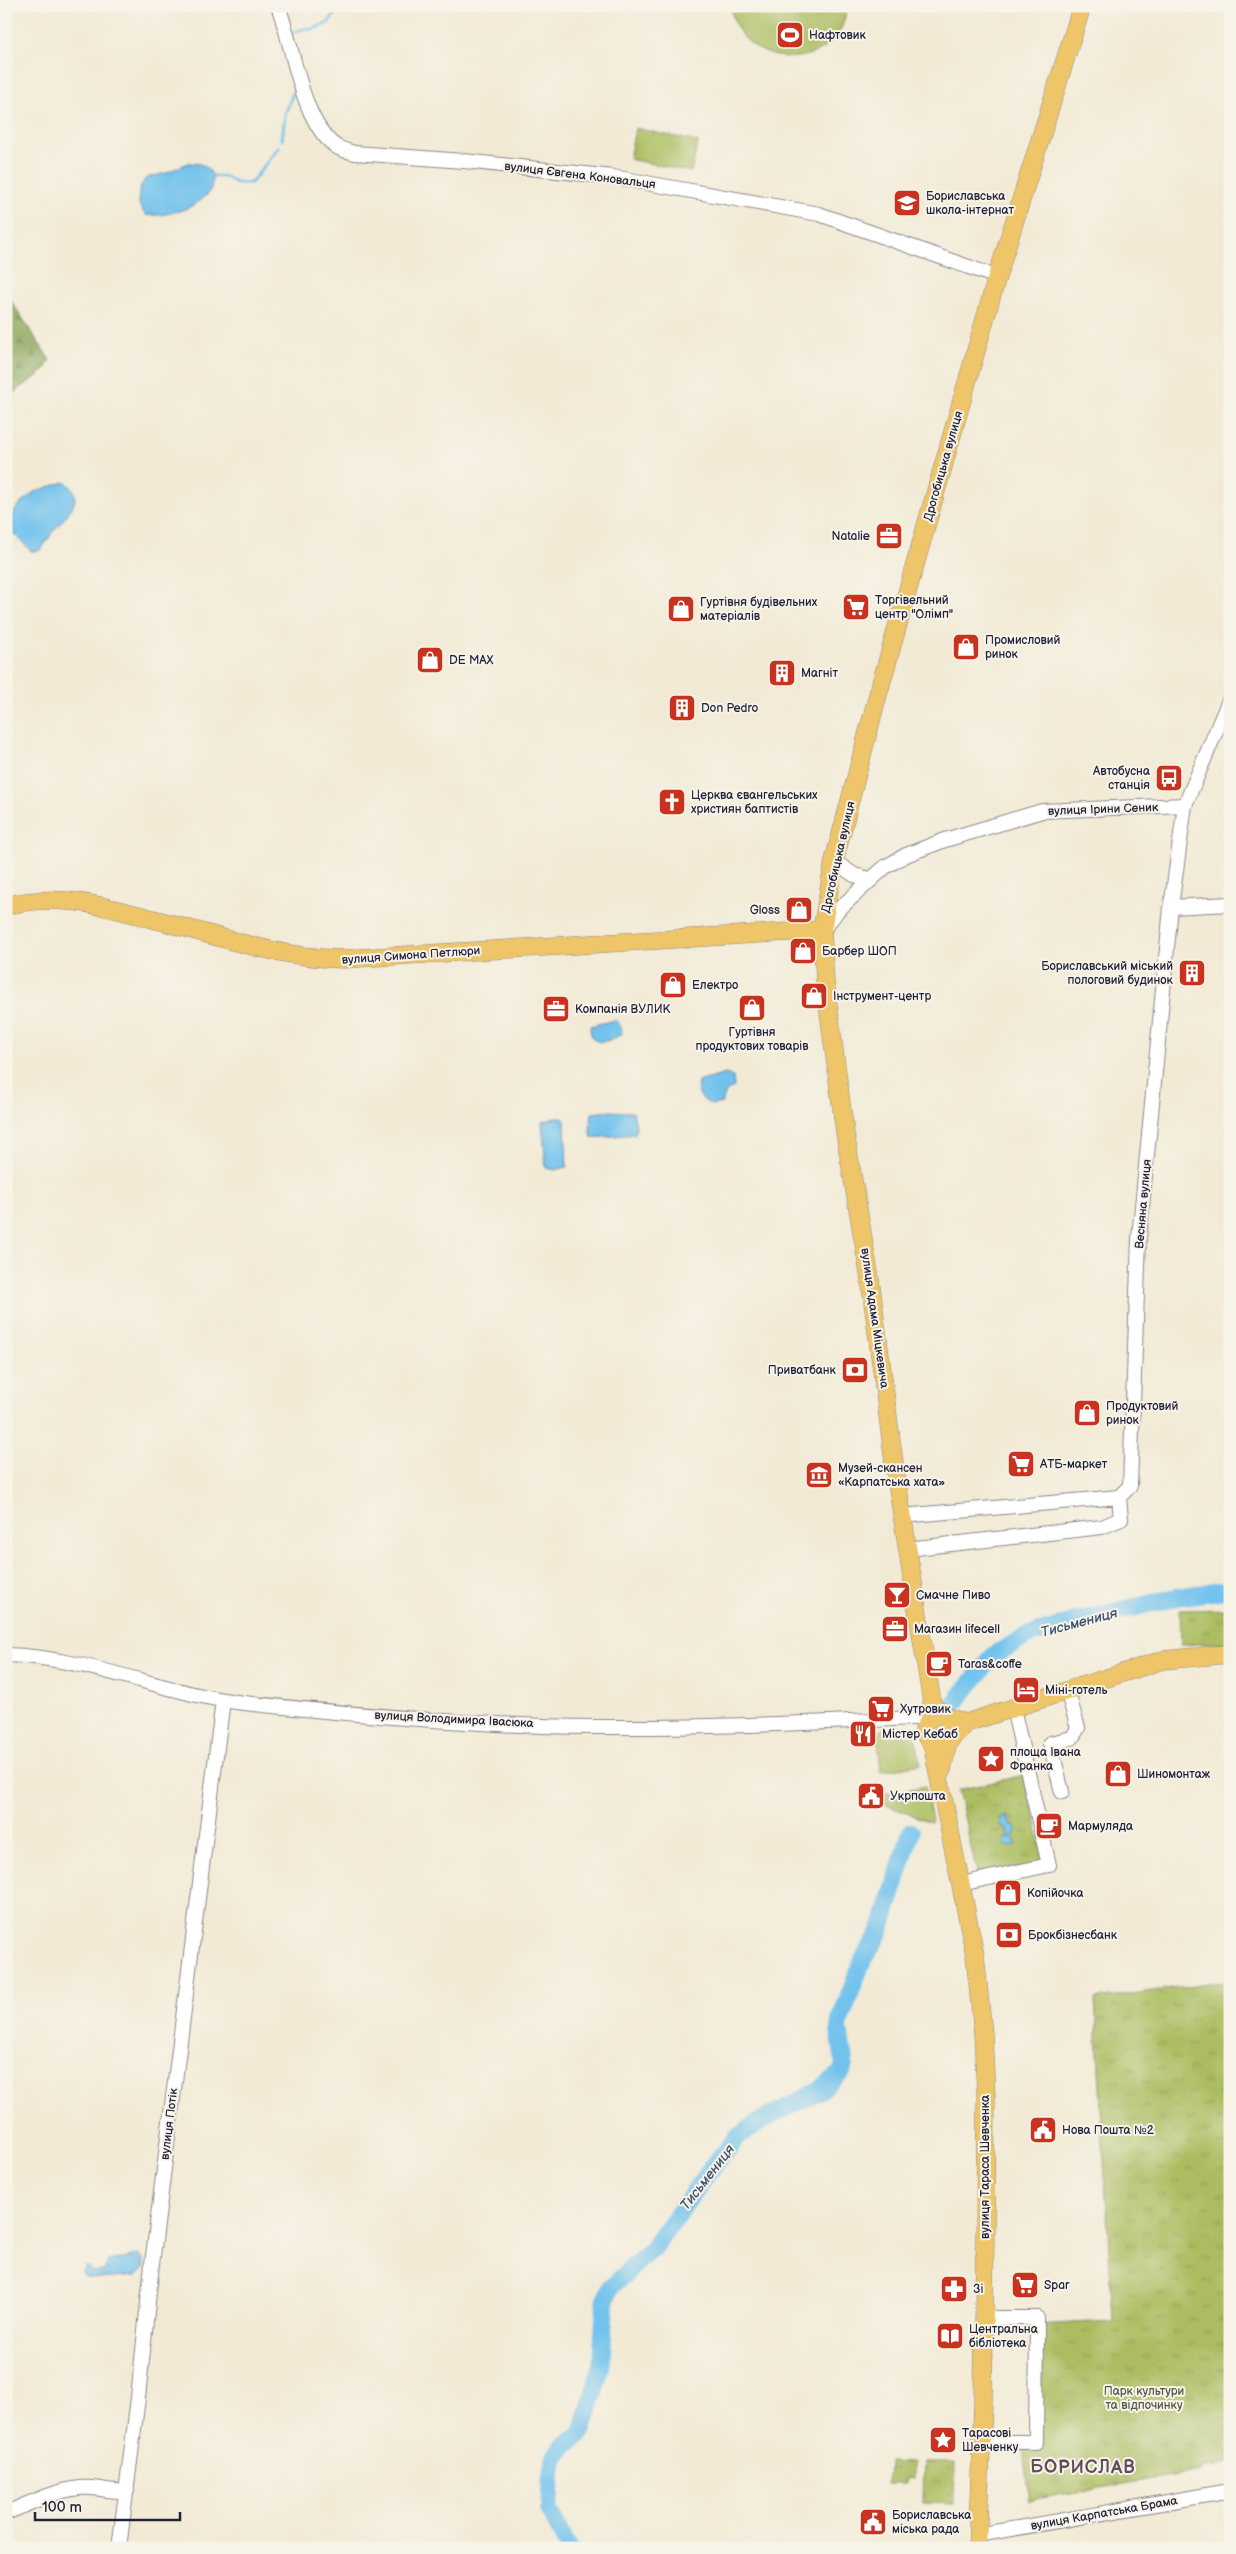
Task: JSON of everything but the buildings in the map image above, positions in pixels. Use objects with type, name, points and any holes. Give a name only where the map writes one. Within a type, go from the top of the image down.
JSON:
[{"type":"main road","name":"Дрогобицька вулиця","points":[[822,930],[826,896],[834,861],[877,698],[997,276],[1082,6]]},
{"type":"main road","name":"вулиця Симона Петлюри","points":[[6,906],[60,899],[95,903],[278,952],[313,959],[352,959],[822,930]]},
{"type":"main road","name":"вулиця Адама Міцкевича","points":[[822,930],[832,1035],[845,1133],[870,1279],[902,1516],[933,1721]]},
{"type":"main road","points":[[933,1721],[966,1723],[1163,1660],[1230,1654]]},
{"type":"main road","points":[[933,1721],[944,1743],[966,1723]]},
{"type":"main road","points":[[933,1721],[942,1790]]},
{"type":"main road","points":[[942,1790],[942,1762],[950,1738]]},
{"type":"main road","name":"вулиця Тараса Шевченка","points":[[942,1790],[978,1975],[986,2096],[981,2442],[977,2541]]},
{"type":"street","name":"вулиця Євгена Коновальця","points":[[278,6],[288,32],[302,90],[316,121],[326,137],[342,150],[355,154],[464,161],[613,177],[819,214],[997,276]]},
{"type":"street","points":[[1185,805],[1230,698]]},
{"type":"street","name":"вулиця Ірини Сеник","points":[[822,930],[838,910],[870,879],[906,855],[945,840],[1042,811],[1185,805]]},
{"type":"street","name":"Весняна вулиця","points":[[907,1549],[1102,1527],[1121,1518],[1120,1497],[1130,1486],[1139,1238],[1171,907],[1185,805]]},
{"type":"street","points":[[834,861],[854,875],[870,879]]},
{"type":"street","points":[[1171,907],[1230,904]]},
{"type":"street","points":[[902,1516],[1120,1497]]},
{"type":"street","name":"вулиця Володимира Івасюка","points":[[6,1656],[29,1656],[96,1668],[223,1700],[316,1710],[593,1727],[758,1725],[907,1718],[933,1721]]},
{"type":"street","points":[[1062,1792],[1050,1742],[1072,1738],[1078,1728],[1067,1690]]},
{"type":"street","name":"вулиця Потік","points":[[120,2548],[153,2256],[223,1700]]},
{"type":"street","points":[[961,1884],[1049,1865],[1013,1708]]},
{"type":"street","points":[[981,2442],[1036,2442],[1037,2318],[983,2318]]},
{"type":"street","points":[[6,2513],[43,2498],[72,2490],[92,2488],[114,2492],[127,2491]]},
{"type":"street","name":"вулиця Карпатська Брама","points":[[977,2541],[1230,2491]]},
{"type":"green space","name":"Нафтовик","points":[[731,6],[848,6],[841,29],[826,46],[811,54],[794,57],[776,56],[760,50],[746,39],[736,24]]},
{"type":"green space","points":[[635,128],[698,142],[691,172],[629,159]]},
{"type":"green space","points":[[6,293],[50,360],[44,371],[6,399]]},
{"type":"green space","points":[[1230,1609],[1230,1643],[1181,1645],[1180,1610]]},
{"type":"green space","points":[[908,1727],[914,1730],[921,1764],[881,1771],[877,1733],[884,1728]]},
{"type":"green space","points":[[1025,1775],[1045,1863],[978,1878],[958,1790]]},
{"type":"green space","points":[[925,1786],[932,1821],[930,1822],[886,1805],[884,1794]]},
{"type":"green space","name":"Парк культури та відпочинку","points":[[1230,1980],[1230,2463],[1201,2467],[1201,2471],[1029,2500],[1023,2449],[1033,2447],[1034,2325],[1113,2321],[1095,1999]]},
{"type":"green space","points":[[888,2462],[913,2463],[913,2479],[906,2478],[906,2484],[887,2484]]},
{"type":"green space","points":[[924,2462],[955,2462],[954,2504],[923,2503]]},
{"type":"water","points":[[188,163],[202,165],[213,176],[211,188],[207,195],[183,210],[173,213],[146,215],[142,211],[138,197],[146,178],[166,173]]},
{"type":"water","points":[[64,482],[75,493],[73,505],[39,551],[31,551],[10,530],[12,515],[19,505],[34,492]]},
{"type":"water","points":[[615,1020],[620,1025],[622,1034],[601,1042],[593,1038],[590,1026]]},
{"type":"water","points":[[726,1074],[733,1077],[734,1087],[726,1092],[722,1103],[713,1105],[706,1102],[699,1093],[698,1082]]},
{"type":"water","points":[[608,1111],[633,1112],[636,1125],[635,1134],[592,1138],[590,1127],[592,1113]]},
{"type":"water","points":[[555,1118],[564,1118],[565,1120],[567,1167],[555,1170],[546,1168],[542,1122]]},
{"type":"water","points":[[1008,1816],[1010,1825],[1014,1824],[1017,1833],[1013,1835],[1017,1845],[1006,1847],[1004,1839],[1011,1838],[1008,1836],[1006,1828],[1002,1828],[1000,1818]]},
{"type":"water","points":[[138,2255],[143,2259],[144,2268],[136,2276],[101,2279],[85,2277],[82,2273],[84,2267],[90,2267],[93,2272],[104,2271],[108,2261]]},
{"type":"waterway","points":[[291,33],[307,28],[310,30],[328,23],[341,6]]},
{"type":"waterway","points":[[282,140],[285,114],[296,85]]},
{"type":"waterway","points":[[213,176],[226,177],[236,183],[251,183],[279,147]]},
{"type":"waterway","name":"Тисьмениця","points":[[954,1704],[994,1655],[1027,1636],[1073,1622],[1177,1597],[1230,1589]]},
{"type":"waterway","name":"Тисьмениця","points":[[569,2548],[549,2510],[551,2475],[556,2457],[563,2447],[582,2433],[601,2368],[605,2302],[610,2288],[653,2248],[716,2162],[738,2137],[761,2121],[820,2090],[842,2072],[844,2062],[839,2029],[840,2020],[863,1959],[882,1926],[911,1832]]},
{"type":"place","name":"Нафтовик","points":[[790,35]]},
{"type":"place","name":"Бориславська школа-інтернат","points":[[907,203]]},
{"type":"place","name":"Natalie","points":[[889,536]]},
{"type":"place","name":"Торгівельний центр \"Олімп\"","points":[[856,607]]},
{"type":"place","name":"Гуртівня будівельних матеріалів","points":[[681,609]]},
{"type":"place","name":"Промисловий ринок","points":[[966,647]]},
{"type":"place","name":"DE MAX","points":[[430,660]]},
{"type":"place","name":"Магніт","points":[[782,673]]},
{"type":"place","name":"Don Pedro","points":[[682,708]]},
{"type":"place","name":"Автобусна станція","points":[[1169,778]]},
{"type":"place","name":"Церква євангельських християн баптистів","points":[[672,802]]},
{"type":"place","name":"Gloss","points":[[799,910]]},
{"type":"place","name":"Барбер ШОП","points":[[803,951]]},
{"type":"place","name":"Бориславський міський пологовий будинок","points":[[1192,973]]},
{"type":"place","name":"Електро","points":[[673,985]]},
{"type":"place","name":"Інструмент-центр","points":[[814,996]]},
{"type":"place","name":"Гуртівня продуктових товарів","points":[[752,1008]]},
{"type":"place","name":"Компанія ВУЛИК","points":[[556,1009]]},
{"type":"place","name":"Приватбанк","points":[[855,1370]]},
{"type":"place","name":"Продуктовий ринок","points":[[1087,1413]]},
{"type":"place","name":"АТБ-маркет","points":[[1021,1464]]},
{"type":"place","name":"Музей-скансен «Карпатська хата»","points":[[819,1475]]},
{"type":"place","name":"Смачне Пиво","points":[[897,1595]]},
{"type":"place","name":"Магазин lifecell","points":[[895,1629]]},
{"type":"place","name":"Taras&coffe","points":[[939,1664]]},
{"type":"place","name":"Міні-готель","points":[[1026,1690]]},
{"type":"place","name":"Хутровик","points":[[881,1709]]},
{"type":"place","name":"Містер Кебаб","points":[[863,1734]]},
{"type":"place","name":"площа Івана Франка","points":[[991,1759]]},
{"type":"place","name":"Шиномонтаж","points":[[1118,1774]]},
{"type":"place","name":"Укрпошта","points":[[871,1796]]},
{"type":"place","name":"Мармуляда","points":[[1049,1826]]},
{"type":"place","name":"Копійочка","points":[[1008,1893]]},
{"type":"place","name":"Брокбізнесбанк","points":[[1009,1935]]},
{"type":"place","name":"Нова Пошта №2","points":[[1043,2130]]},
{"type":"place","name":"Spar","points":[[1025,2285]]},
{"type":"place","name":"3і","points":[[954,2289]]},
{"type":"place","name":"Центральна бібліотека","points":[[950,2336]]},
{"type":"place","name":"Тарасові Шевченку","points":[[943,2440]]},
{"type":"place","name":"Бориславська міська рада","points":[[873,2522]]},
{"type":"district","name":"БОРИСЛАВ","points":[[1083,2467]]}]
